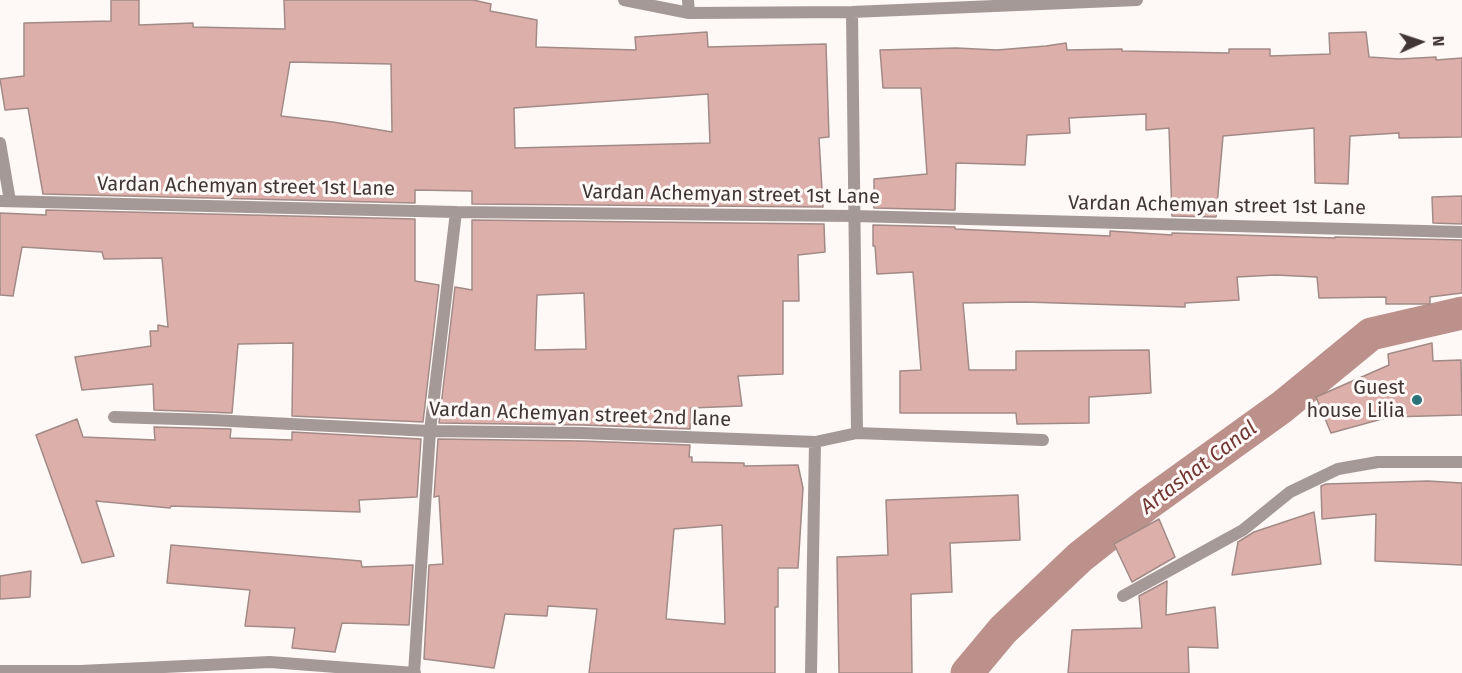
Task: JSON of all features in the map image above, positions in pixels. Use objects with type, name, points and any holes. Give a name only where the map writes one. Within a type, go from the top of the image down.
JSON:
[{"type":"street","points":[[624,0],[688,6],[852,12],[1137,0]]},
{"type":"street","points":[[852,12],[857,433]]},
{"type":"street","points":[[0,143],[5,201]]},
{"type":"street","name":"Vardan Achemyan street 1st Lane","points":[[5,201],[456,212],[854,216],[1462,232]]},
{"type":"street","points":[[0,671],[80,671],[270,662],[414,673],[430,431],[456,212]]},
{"type":"street","name":"Vardan Achemyan street 2nd lane","points":[[114,417],[430,431],[582,433],[815,442],[857,433],[1043,440]]},
{"type":"street","points":[[811,673],[815,442]]},
{"type":"street","points":[[1123,596],[1243,530],[1290,492],[1338,469],[1378,462],[1462,462]]},
{"type":"building","points":[[111,0],[139,0],[139,25],[193,23],[193,27],[285,29],[284,0],[473,0],[491,4],[490,11],[537,20],[536,47],[636,50],[635,37],[707,32],[708,47],[826,44],[829,137],[819,138],[823,207],[472,204],[472,191],[415,190],[415,203],[43,194],[28,108],[5,110],[0,79],[24,76],[24,23],[111,21]],"holes":[[[290,62],[391,64],[392,132],[281,116]],[[708,94],[710,143],[515,148],[514,108]]]},
{"type":"building","points":[[1366,32],[1369,57],[1399,59],[1436,57],[1436,60],[1462,58],[1462,137],[1399,138],[1399,133],[1350,136],[1348,184],[1315,183],[1314,128],[1223,136],[1216,217],[1172,216],[1169,128],[1146,130],[1146,114],[1069,118],[1070,133],[1027,135],[1025,165],[956,163],[955,210],[874,208],[874,179],[927,174],[921,88],[883,88],[880,50],[956,48],[997,50],[1066,43],[1067,50],[1122,49],[1122,51],[1229,53],[1229,49],[1270,49],[1270,56],[1330,54],[1329,33]]},
{"type":"building","points":[[1462,196],[1462,224],[1433,223],[1432,197]]},
{"type":"building","points":[[46,210],[415,219],[415,281],[439,285],[423,422],[292,416],[293,343],[238,344],[232,413],[154,410],[153,384],[82,390],[75,357],[151,346],[150,331],[158,331],[158,325],[168,327],[162,258],[104,259],[102,252],[22,247],[13,296],[0,295],[0,213],[46,215]]},
{"type":"building","points":[[472,220],[824,224],[825,252],[798,255],[799,301],[783,301],[783,374],[738,376],[742,406],[691,408],[690,429],[439,423],[455,287],[472,290]],"holes":[[[584,293],[586,349],[535,350],[537,295]]]},
{"type":"building","points":[[873,225],[955,227],[955,229],[1110,236],[1110,231],[1172,235],[1172,233],[1462,240],[1462,293],[1430,297],[1430,304],[1386,304],[1386,297],[1319,298],[1317,277],[1275,275],[1237,277],[1239,300],[1185,303],[1185,307],[1025,302],[963,303],[969,370],[1016,370],[1016,351],[1149,350],[1151,393],[1089,397],[1089,423],[1017,424],[1016,413],[900,413],[900,371],[921,370],[913,272],[877,274]]},
{"type":"building","points":[[1432,343],[1433,361],[1461,360],[1462,415],[1389,417],[1331,433],[1316,397],[1389,365],[1388,354]]},
{"type":"building","points":[[77,419],[83,437],[155,440],[154,427],[231,429],[230,438],[292,440],[292,432],[421,439],[417,497],[359,500],[360,512],[171,506],[170,508],[96,501],[114,556],[82,563],[36,435]]},
{"type":"building","points":[[438,439],[690,445],[689,457],[692,457],[692,462],[744,463],[744,466],[798,465],[803,488],[798,568],[778,568],[778,607],[775,607],[775,673],[589,673],[597,609],[548,606],[547,616],[505,614],[494,668],[424,659],[429,565],[443,564],[439,496],[434,497]],"holes":[[[722,525],[725,624],[666,619],[674,529]]]},
{"type":"building","points":[[1428,481],[1462,483],[1462,565],[1375,561],[1376,514],[1322,519],[1321,486],[1326,484]]},
{"type":"building","points":[[1018,495],[1020,540],[950,543],[952,592],[911,594],[912,673],[839,673],[837,557],[888,555],[886,500]]},
{"type":"building","points":[[1314,512],[1321,564],[1232,575],[1238,542],[1254,532]]},
{"type":"building","points":[[1159,519],[1175,557],[1132,582],[1114,544]]},
{"type":"building","points":[[171,545],[361,561],[362,567],[413,565],[409,625],[342,623],[335,652],[292,648],[295,628],[245,626],[250,590],[167,583]]},
{"type":"building","points":[[31,571],[30,597],[0,599],[0,576]]},
{"type":"building","points":[[1167,581],[1166,615],[1215,607],[1218,648],[1188,647],[1189,673],[1068,673],[1072,630],[1142,628],[1139,596]]},
{"type":"waterway","name":"Artashat Canal","points":[[967,673],[1003,630],[1080,557],[1146,505],[1282,407],[1371,334],[1462,313]]},
{"type":"place","name":"Guest house Lilia","points":[[1417,400]]}]
